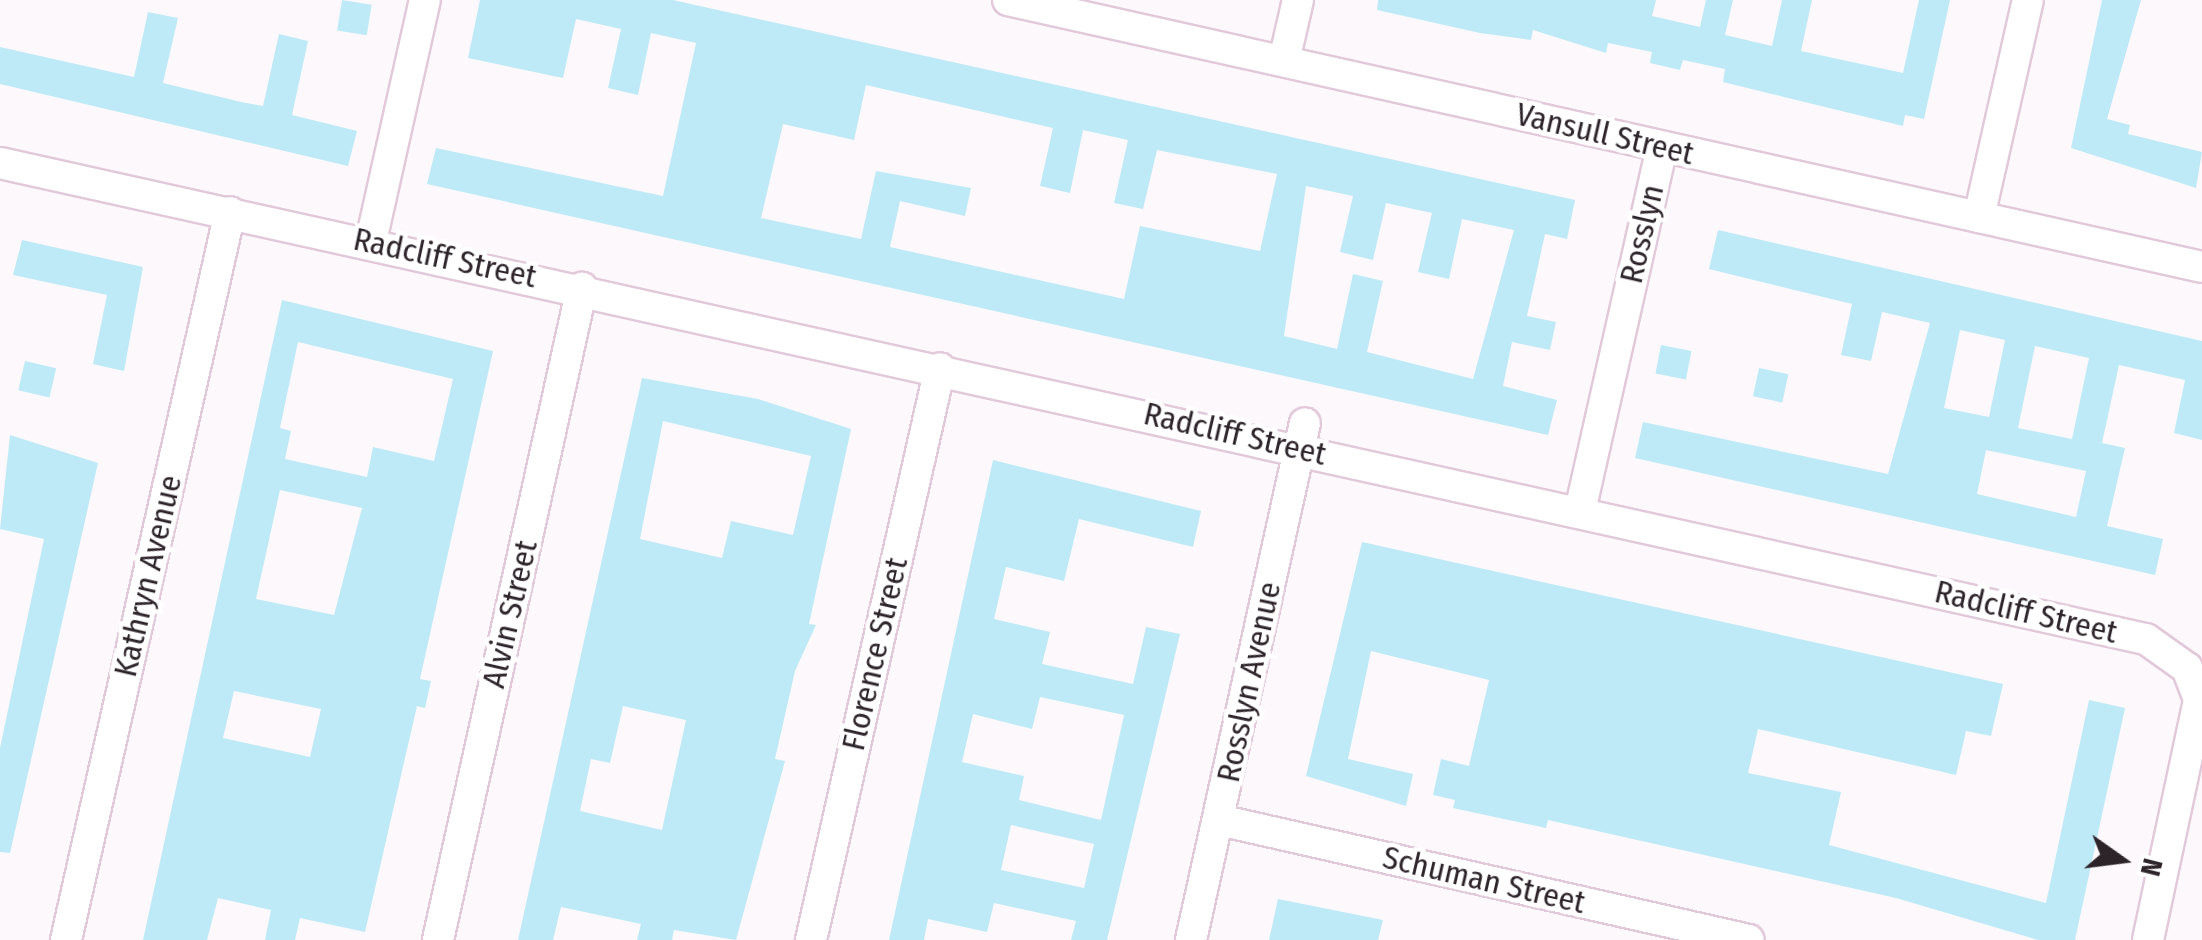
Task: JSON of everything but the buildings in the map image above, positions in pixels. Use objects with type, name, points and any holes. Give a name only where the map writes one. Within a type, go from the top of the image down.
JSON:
[{"type":"street","points":[[371,240],[425,0]]},
{"type":"street","name":"Vansull Street","points":[[1008,0],[2202,266]]},
{"type":"street","points":[[1284,61],[1298,0]]},
{"type":"street","points":[[1979,217],[2028,0]]},
{"type":"street","name":"Rosslyn","points":[[1580,512],[1662,147]]},
{"type":"street","name":"Radcliff Street","points":[[0,163],[371,240],[940,368],[1302,435],[1580,512],[2146,639],[2176,655],[2195,683],[2198,717],[2148,940]]},
{"type":"street","name":"Kathryn Avenue","points":[[66,940],[230,212]]},
{"type":"street","name":"Alvin Street","points":[[438,940],[582,288]]},
{"type":"street","name":"Florence Street","points":[[810,940],[940,368]]},
{"type":"street","name":"Rosslyn Avenue","points":[[1192,940],[1302,435]]},
{"type":"street","name":"Schuman Street","points":[[1219,820],[1749,940]]}]
